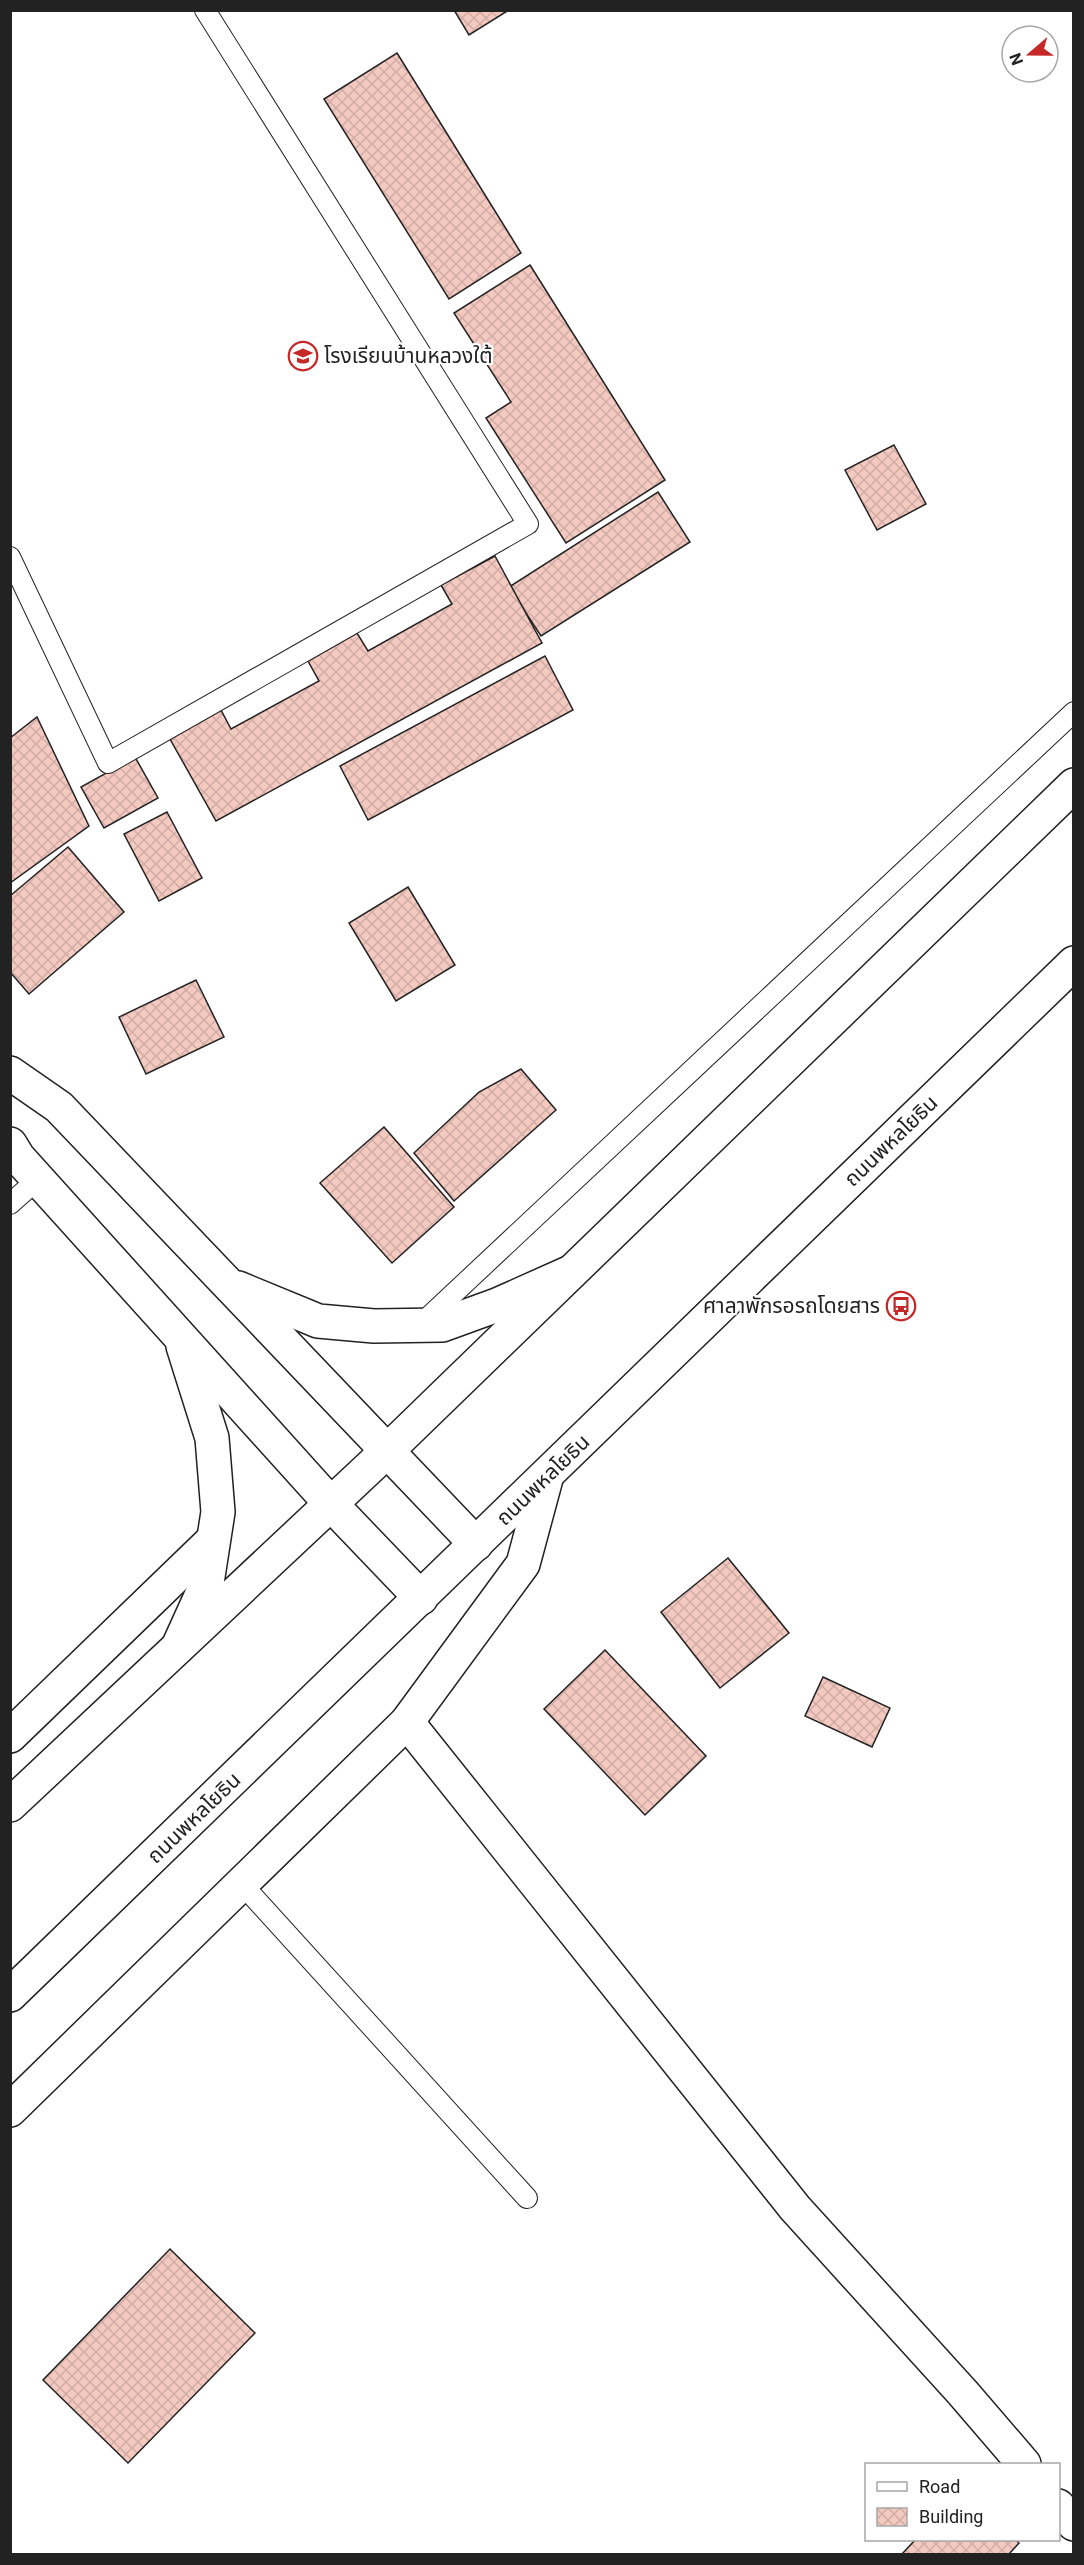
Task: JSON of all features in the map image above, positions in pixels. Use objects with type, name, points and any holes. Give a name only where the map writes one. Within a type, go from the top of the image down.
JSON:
[{"type":"main road","points":[[10,1804],[386,1452],[1074,785]]},
{"type":"main road","name":"ถนนพหลโยธิน","points":[[10,1995],[1074,963]]},
{"type":"main road","points":[[10,1073],[59,1107],[476,1544]]},
{"type":"main road","points":[[10,1144],[18,1157],[331,1504],[421,1598]]},
{"type":"main road","points":[[225,1282],[318,1321],[374,1326],[442,1325],[497,1305],[571,1272]]},
{"type":"main road","points":[[178,1647],[207,1583],[218,1512],[212,1438],[179,1335]]},
{"type":"main road","points":[[10,2110],[407,1722],[523,1564],[547,1475]]},
{"type":"main road","points":[[10,1736],[213,1540]]},
{"type":"main road","points":[[407,1722],[795,2208],[963,2393],[1023,2463]]},
{"type":"main road","points":[[1060,2507],[1074,2524]]},
{"type":"lane","points":[[10,557],[108,763],[528,524],[205,10]]},
{"type":"lane","points":[[420,1325],[1074,712]]},
{"type":"lane","points":[[10,1204],[38,1179]]},
{"type":"lane","points":[[241,1883],[527,2198]]},
{"type":"building","points":[[454,10],[509,10],[469,35]]},
{"type":"building","points":[[397,53],[521,253],[449,299],[324,99]]},
{"type":"building","points":[[530,265],[665,480],[566,543],[486,418],[511,402],[454,313]]},
{"type":"building","points":[[894,445],[926,504],[877,530],[845,470]]},
{"type":"building","points":[[658,492],[690,542],[541,636],[509,587]]},
{"type":"building","points":[[495,556],[542,643],[216,821],[170,739],[221,710],[231,729],[319,681],[308,661],[357,633],[368,651],[452,604],[441,585]]},
{"type":"building","points":[[545,656],[573,710],[368,820],[340,766]]},
{"type":"building","points":[[37,717],[89,826],[10,883],[10,738]]},
{"type":"building","points":[[135,757],[158,798],[104,828],[81,787]]},
{"type":"building","points":[[167,812],[202,878],[159,901],[124,834]]},
{"type":"building","points":[[68,847],[124,912],[29,994],[10,972],[10,896]]},
{"type":"building","points":[[408,887],[455,965],[396,1001],[349,923]]},
{"type":"building","points":[[196,980],[224,1037],[146,1074],[119,1017]]},
{"type":"building","points":[[521,1069],[556,1110],[454,1201],[414,1153],[479,1092]]},
{"type":"building","points":[[384,1127],[454,1207],[392,1263],[320,1183]]},
{"type":"building","points":[[728,1558],[789,1633],[720,1688],[661,1612]]},
{"type":"building","points":[[605,1650],[706,1756],[645,1815],[544,1709]]},
{"type":"building","points":[[823,1677],[890,1708],[872,1747],[805,1716]]},
{"type":"building","points":[[170,2249],[255,2333],[128,2463],[43,2380]]},
{"type":"building","points":[[914,2541],[1017,2541],[1019,2543],[1009,2554],[902,2554]]},
{"type":"place","name":"โรงเรียนบ้านหลวงใต้","points":[[303,356]]},
{"type":"place","name":"ศาลาพักรอรถโดยสาร","points":[[901,1306]]}]
